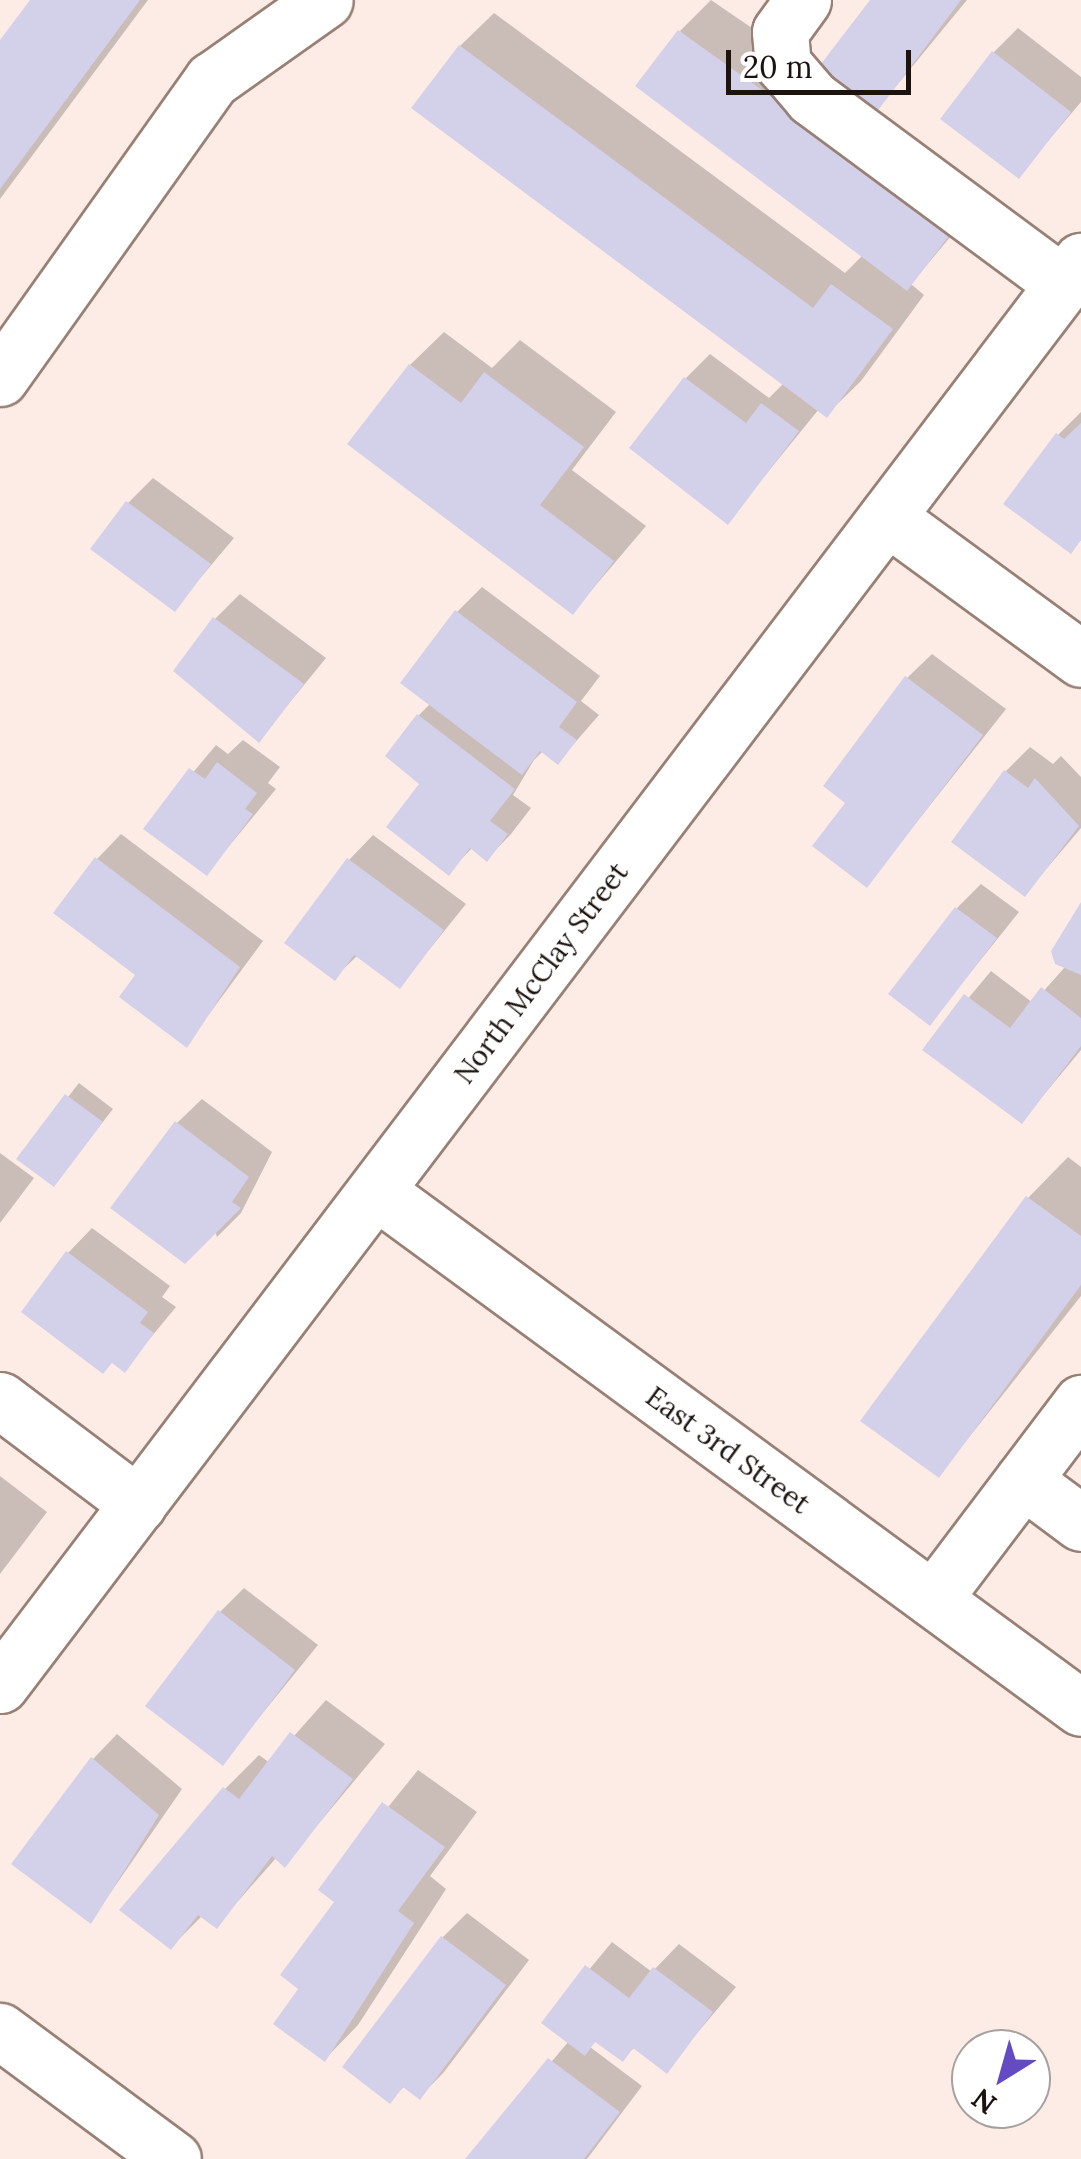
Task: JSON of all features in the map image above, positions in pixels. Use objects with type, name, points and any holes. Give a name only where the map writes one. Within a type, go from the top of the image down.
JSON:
[{"type":"street","points":[[0,378],[212,80],[325,0]]},
{"type":"street","points":[[803,0],[780,32],[783,64],[812,98],[1072,273]]},
{"type":"street","name":"North McClay Street","points":[[0,1686],[1072,273]]},
{"type":"street","points":[[887,517],[1081,659]]},
{"type":"street","name":"East 3rd Street","points":[[376,1191],[1081,1708]]},
{"type":"street","points":[[0,1400],[138,1504]]},
{"type":"street","points":[[933,1600],[1081,1403]]},
{"type":"street","points":[[1023,1480],[1081,1522]]},
{"type":"street","points":[[0,2030],[173,2159]]},
{"type":"building","points":[[30,0],[140,0],[0,189],[0,40]]},
{"type":"building","points":[[870,0],[961,0],[873,117],[814,73]]},
{"type":"building","points":[[678,30],[955,228],[907,291],[635,86]]},
{"type":"building","points":[[459,45],[813,308],[831,284],[893,329],[827,418],[411,108]]},
{"type":"building","points":[[992,51],[1071,112],[1019,179],[940,119]]},
{"type":"building","points":[[409,364],[461,403],[484,372],[584,447],[540,505],[614,561],[573,615],[347,444]]},
{"type":"building","points":[[684,377],[746,423],[761,403],[799,431],[728,525],[629,448]]},
{"type":"building","points":[[1081,423],[1081,540],[1071,554],[1003,504],[1056,433],[1064,439]]},
{"type":"building","points":[[126,501],[211,564],[175,612],[90,549]]},
{"type":"building","points":[[455,610],[577,702],[559,727],[577,740],[558,765],[540,751],[522,775],[400,683]]},
{"type":"building","points":[[213,617],[304,684],[259,743],[173,671]]},
{"type":"building","points":[[905,676],[983,735],[867,888],[812,846],[845,803],[823,786]]},
{"type":"building","points":[[417,714],[515,789],[490,821],[508,834],[487,862],[470,848],[449,876],[386,827],[419,784],[385,756]]},
{"type":"building","points":[[217,762],[257,793],[245,809],[253,814],[207,876],[143,829],[189,768],[205,779]]},
{"type":"building","points":[[1004,770],[1028,788],[1035,778],[1079,826],[1025,897],[951,842]]},
{"type":"building","points":[[95,857],[240,967],[187,1048],[119,997],[135,975],[53,913]]},
{"type":"building","points":[[347,858],[444,930],[400,989],[354,955],[335,981],[284,943]]},
{"type":"building","points":[[1081,902],[1081,975],[1055,964],[1051,951]]},
{"type":"building","points":[[955,907],[997,938],[930,1026],[888,994]]},
{"type":"building","points":[[1041,987],[1081,1018],[1081,1046],[1022,1124],[922,1050],[964,994],[1010,1028]]},
{"type":"building","points":[[65,1094],[103,1122],[54,1187],[16,1159]]},
{"type":"building","points":[[175,1121],[249,1177],[232,1202],[241,1208],[185,1264],[110,1208]]},
{"type":"building","points":[[1026,1196],[1081,1236],[1081,1285],[939,1478],[860,1421]]},
{"type":"building","points":[[66,1251],[148,1312],[140,1323],[154,1333],[125,1373],[112,1363],[103,1374],[21,1312]]},
{"type":"building","points":[[218,1610],[295,1670],[223,1766],[145,1706]]},
{"type":"building","points":[[290,1732],[353,1779],[285,1868],[272,1856],[217,1929],[198,1915],[171,1950],[119,1910],[223,1787],[239,1799]]},
{"type":"building","points":[[91,1757],[159,1815],[91,1924],[11,1864]]},
{"type":"building","points":[[382,1802],[445,1847],[398,1911],[414,1923],[325,2062],[273,2024],[298,1989],[280,1975],[334,1902],[318,1890]]},
{"type":"building","points":[[441,1936],[506,1985],[420,2100],[403,2087],[390,2104],[342,2067]]},
{"type":"building","points":[[585,1965],[629,1998],[653,1967],[713,2012],[667,2074],[633,2048],[623,2062],[595,2042],[585,2056],[541,2023]]},
{"type":"building","points":[[548,2058],[620,2112],[584,2159],[465,2159]]}]
